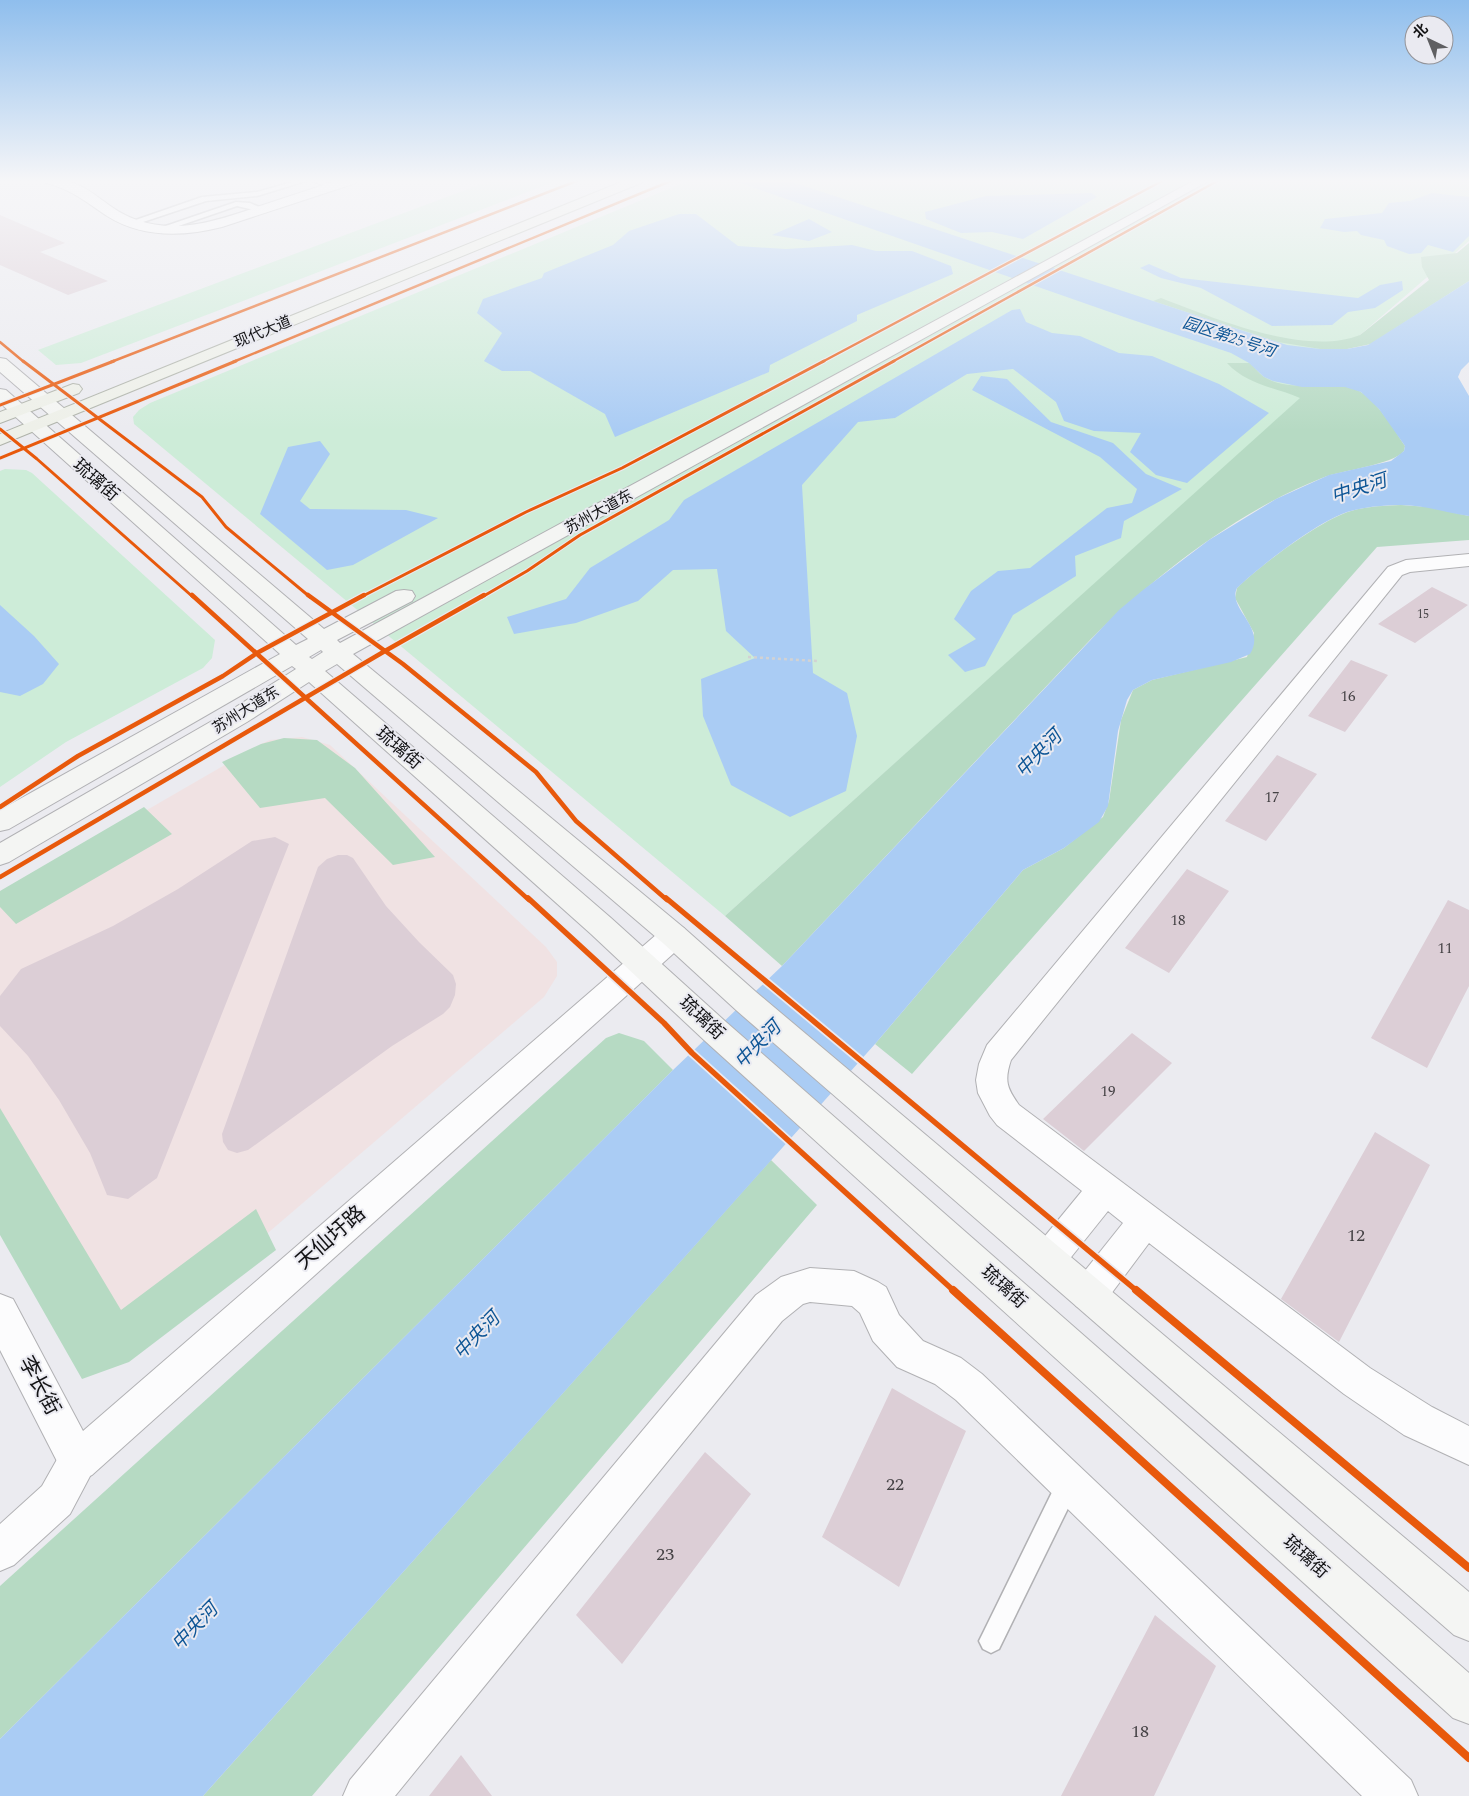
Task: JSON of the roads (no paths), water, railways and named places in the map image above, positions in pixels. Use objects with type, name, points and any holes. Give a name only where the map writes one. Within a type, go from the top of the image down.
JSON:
[{"type":"main road","name":"现代大道","points":[[0,418],[386,264]]},
{"type":"main road","name":"现代大道","points":[[0,440],[430,264]]},
{"type":"main road","name":"苏州大道东","points":[[1010,279],[1027,264]]},
{"type":"main road","name":"苏州大道东","points":[[0,822],[302,663],[1010,279],[1050,264]]},
{"type":"main road","name":"琉璃街","points":[[0,363],[674,936],[746,1001],[1469,1620]]},
{"type":"main road","name":"琉璃街","points":[[0,394],[642,963],[715,1031],[1469,1702]]},
{"type":"main road","name":"苏州大道东","points":[[0,855],[240,716],[302,663]]},
{"type":"street","points":[[1469,560],[1406,566],[1395,571],[998,1054],[991,1073],[992,1093],[1008,1115],[1357,1381],[1418,1421],[1469,1446]]},
{"type":"street","name":"天仙圩路","points":[[0,1551],[56,1500],[78,1460],[674,936]]},
{"type":"street","points":[[1048,1259],[1105,1189]]},
{"type":"street","points":[[1089,1294],[1146,1220]]},
{"type":"street","points":[[366,1796],[769,1308],[794,1289],[810,1285],[854,1288],[873,1300],[886,1328],[910,1354],[948,1371],[969,1387],[1395,1796]]},
{"type":"street","name":"李长街","points":[[0,1312],[78,1460]]},
{"type":"lane","points":[[992,1641],[1069,1482]]},
{"type":"water","points":[[567,264],[945,264],[951,266],[953,274],[857,315],[857,321],[770,365],[769,372],[615,437],[605,414],[530,371],[502,371],[484,361],[502,333],[477,313],[483,299],[542,278],[544,273]]},
{"type":"water","points":[[972,264],[1040,264],[1287,345],[1320,349],[1347,349],[1368,345],[1469,281],[1469,362],[1461,370],[1458,377],[1469,396],[1469,516],[1418,506],[1401,505],[1360,509],[1335,517],[1289,546],[1237,588],[1235,596],[1237,603],[1254,635],[1254,644],[1250,654],[1231,662],[1152,680],[1133,690],[1127,700],[1118,731],[1108,806],[1099,822],[1064,848],[1023,870],[875,1044],[203,1796],[0,1796],[0,1739],[673,1070],[782,966],[1119,610],[1209,540],[1276,499],[1329,475],[1391,461],[1404,451],[1405,446],[1379,409],[1361,392],[1345,387],[1302,387],[1273,381],[1264,377],[1249,363],[1231,353]]},
{"type":"water","points":[[1149,264],[1181,278],[1358,298],[1380,285],[1402,281],[1403,290],[1375,308],[1348,312],[1332,325],[1272,326],[1201,288],[1161,278],[1140,268]]},
{"type":"water","points":[[1020,309],[1026,322],[1052,333],[1080,336],[1119,353],[1152,356],[1219,384],[1269,413],[1187,483],[1156,475],[1130,452],[1141,433],[1094,431],[1064,421],[1056,402],[1013,369],[967,374],[895,418],[858,422],[802,485],[813,673],[847,693],[857,736],[846,791],[790,817],[731,785],[703,716],[701,679],[755,658],[726,631],[717,569],[673,570],[638,601],[576,623],[514,634],[507,617],[566,599],[590,568],[669,520],[684,500],[1012,310]]},
{"type":"water","points":[[981,376],[1007,379],[1051,422],[1113,443],[1146,474],[1182,489],[1124,521],[1121,538],[1075,556],[1076,576],[1013,615],[985,666],[965,672],[948,655],[976,639],[954,619],[971,591],[998,571],[1030,568],[1107,508],[1132,503],[1137,489],[1100,457],[972,390]]},
{"type":"water","points":[[320,441],[330,454],[300,501],[310,509],[406,510],[438,518],[353,565],[327,570],[260,514],[288,447]]},
{"type":"water","points":[[0,605],[34,636],[59,664],[43,684],[20,696],[0,692]]},
{"type":"water label","name":"园区第25号河","points":[[1229,337]]},
{"type":"water label","name":"中央河","points":[[1359,489]]},
{"type":"water label","name":"中央河","points":[[1039,754]]},
{"type":"water label","name":"中央河","points":[[758,1045]]},
{"type":"water label","name":"中央河","points":[[477,1336]]},
{"type":"water label","name":"中央河","points":[[195,1627]]}]
